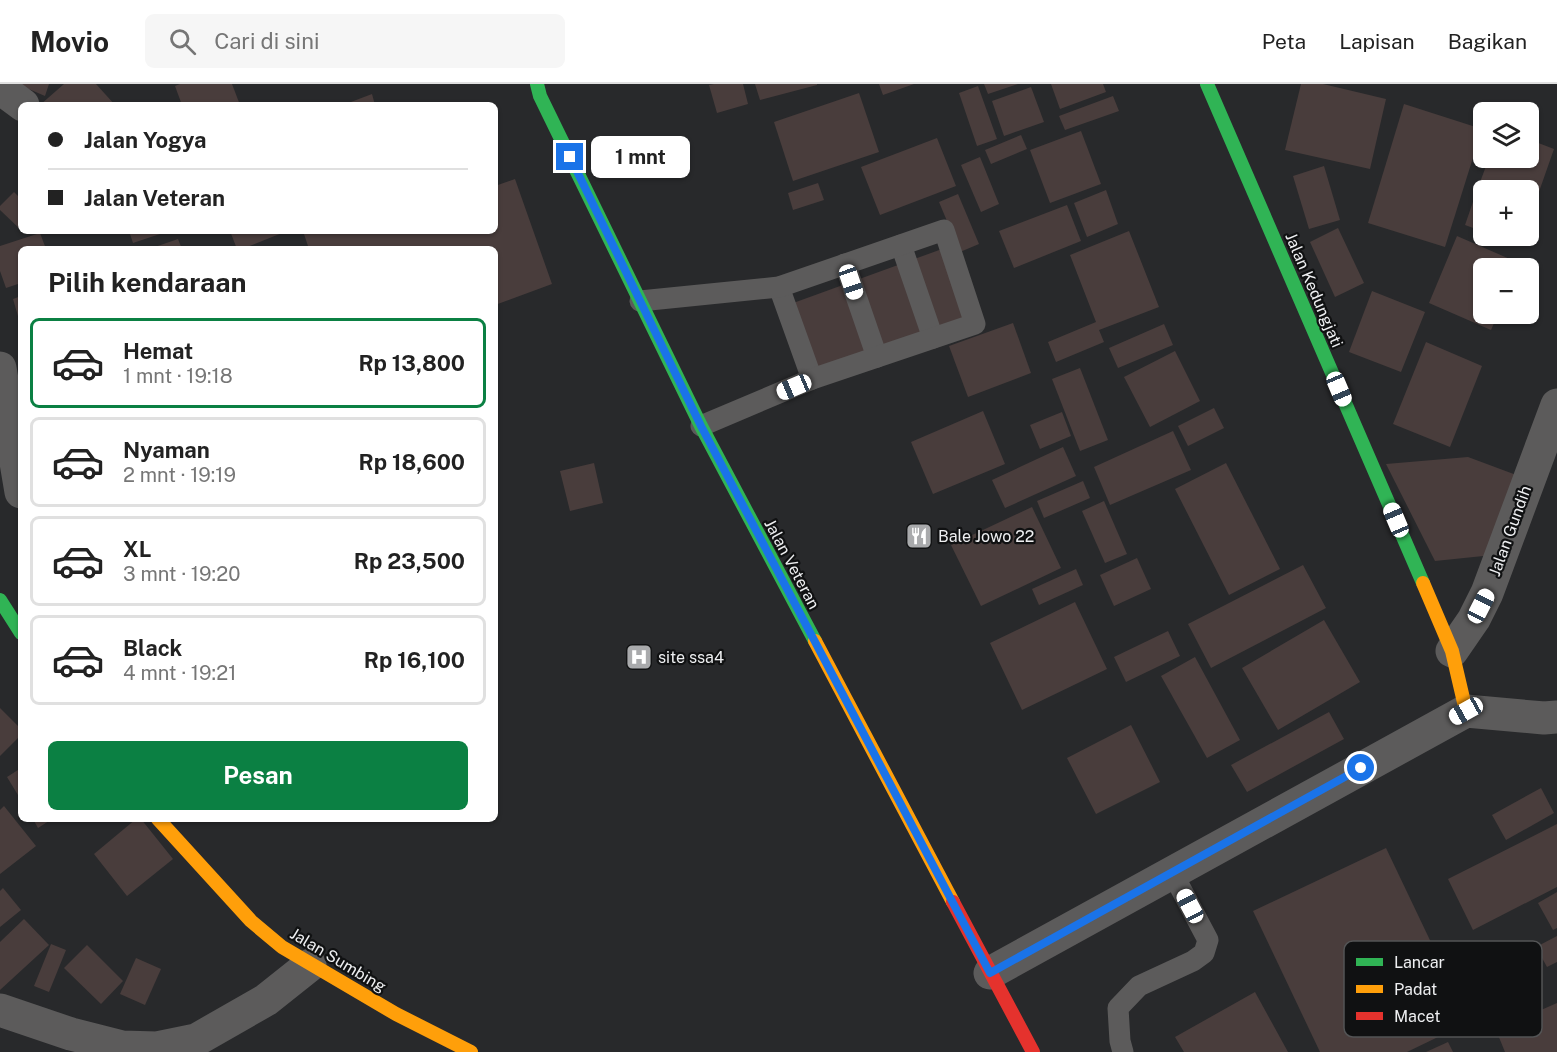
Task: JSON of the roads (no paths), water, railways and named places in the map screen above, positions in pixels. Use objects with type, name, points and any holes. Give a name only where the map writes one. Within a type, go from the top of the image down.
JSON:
[{"type":"street","name":"Jalan Veteran","points":[[537,84],[540,96],[701,426],[1033,1052]]},
{"type":"street","name":"Jalan Kedungjati","points":[[1206,84],[1452,651],[1466,711]]},
{"type":"street","points":[[0,91],[4,91],[19,102]]},
{"type":"street","points":[[0,368],[18,474]]},
{"type":"street","name":"Jalan Gundih","points":[[1452,651],[1474,619],[1488,593],[1557,405]]},
{"type":"street","points":[[0,600],[18,628]]},
{"type":"street","points":[[990,973],[1466,711],[1544,718],[1557,717]]},
{"type":"street","name":"Jalan Sumbing","points":[[161,822],[251,921],[282,947],[396,1014],[471,1052]]},
{"type":"street","points":[[0,1010],[119,1049],[157,1048],[196,1040],[266,1000],[310,965]]},
{"type":"lane","points":[[640,301],[779,287],[944,230],[975,324],[812,379],[701,426]]},
{"type":"lane","points":[[901,245],[933,338]]},
{"type":"lane","points":[[845,264],[877,357]]},
{"type":"lane","points":[[779,287],[812,379]]},
{"type":"lane","points":[[1123,1052],[1118,1008],[1138,986],[1193,961],[1204,953],[1208,940],[1172,872]]},
{"type":"place","name":"Bale Jowo 22","points":[[919,536]]},
{"type":"place","name":"site ssa4","points":[[639,657]]}]
